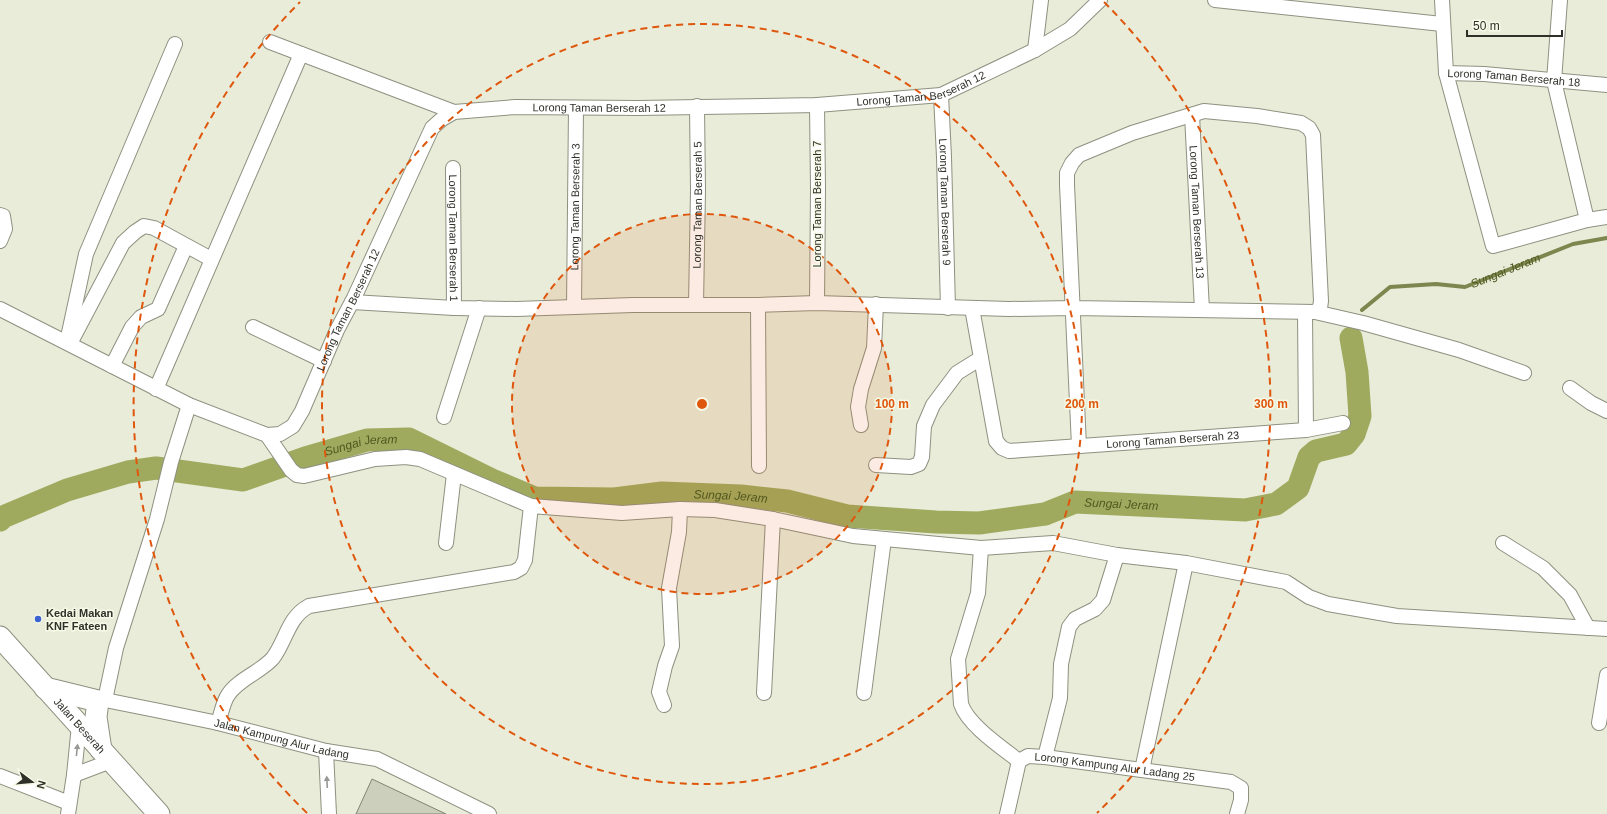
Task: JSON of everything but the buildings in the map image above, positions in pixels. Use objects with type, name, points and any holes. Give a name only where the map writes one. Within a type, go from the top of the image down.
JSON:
[{"type":"highway","name":"Jalan Beserah","points":[[0,637],[159,814]]},
{"type":"highway","points":[[45,688],[102,701],[96,717],[106,755]]},
{"type":"street","points":[[1035,50],[1040,0]]},
{"type":"street","name":"Lorong Taman Berserah 12","points":[[267,435],[280,434],[293,426],[302,411],[337,330],[352,302],[432,128],[442,119],[454,112],[515,107],[576,108],[817,105],[941,95],[1035,50],[1070,29],[1100,0]]},
{"type":"street","points":[[1215,0],[1242,1],[1442,24]]},
{"type":"street","name":"Lorong Taman Berserah 18","points":[[1442,0],[1442,24],[1446,72],[1607,84]]},
{"type":"street","points":[[1560,0],[1554,81],[1587,220]]},
{"type":"street","points":[[270,42],[454,112]]},
{"type":"street","points":[[68,342],[86,254],[175,44]]},
{"type":"street","points":[[156,389],[301,54]]},
{"type":"street","points":[[1446,72],[1493,246],[1587,220],[1607,217]]},
{"type":"street","name":"Lorong Taman Berserah 9","points":[[941,95],[948,308]]},
{"type":"street","name":"Lorong Taman Berserah 7","points":[[817,105],[817,303]]},
{"type":"street","name":"Lorong Taman Berserah 5","points":[[696,305],[698,190],[697,106]]},
{"type":"street","name":"Lorong Taman Berserah 3","points":[[574,307],[576,108]]},
{"type":"street","points":[[1079,446],[1067,185],[1068,173],[1072,163],[1079,155],[1132,133],[1204,111],[1257,116],[1301,124],[1309,128],[1313,135],[1321,301],[1320,308],[1310,312]]},
{"type":"street","name":"Lorong Taman Berserah 13","points":[[1192,115],[1202,310]]},
{"type":"street","name":"Lorong Taman Berserah 1","points":[[453,168],[454,308]]},
{"type":"street","points":[[0,215],[3,216],[5,229],[0,241]]},
{"type":"street","points":[[68,342],[123,243],[134,232],[144,226],[154,228],[212,259]]},
{"type":"street","points":[[112,366],[132,327],[141,317],[158,309],[186,246]]},
{"type":"street","points":[[352,302],[454,308],[516,309],[817,303],[876,304],[948,308],[1073,308],[1310,312],[1358,321],[1459,350],[1524,372]]},
{"type":"street","points":[[861,425],[858,407],[861,388],[874,348],[876,304]]},
{"type":"street","points":[[758,305],[758,466]]},
{"type":"street","points":[[0,308],[189,405],[267,435],[291,470],[297,475],[304,476],[375,459],[420,459],[531,506],[622,513],[680,509],[715,510],[773,519],[853,536],[981,548],[1053,543],[1117,555],[1186,564],[1286,582],[1309,597],[1328,604],[1397,616],[1607,628]]},
{"type":"street","points":[[444,417],[479,308]]},
{"type":"street","points":[[876,465],[911,467],[918,464],[922,457],[924,426],[933,405],[957,373],[981,358],[972,308]]},
{"type":"street","points":[[1306,430],[1310,312]]},
{"type":"street","points":[[252,327],[324,361]]},
{"type":"street","name":"Lorong Taman Berserah 23","points":[[981,358],[996,442],[1002,448],[1009,450],[1306,430],[1343,423]]},
{"type":"street","points":[[1570,388],[1591,403],[1607,411]]},
{"type":"street","points":[[102,701],[116,648],[157,519],[171,462],[189,405]]},
{"type":"street","points":[[446,543],[454,474]]},
{"type":"street","points":[[218,723],[228,695],[235,687],[266,665],[274,655],[296,616],[309,606],[514,572],[521,568],[525,560],[531,506]]},
{"type":"street","points":[[664,705],[659,692],[672,642],[669,588],[679,532],[680,509]]},
{"type":"street","points":[[764,693],[773,519]]},
{"type":"street","points":[[864,693],[884,539]]},
{"type":"street","points":[[1502,543],[1543,568],[1570,595],[1588,628]]},
{"type":"street","points":[[981,548],[978,593],[958,659],[961,704],[963,711],[971,722],[1019,761]]},
{"type":"street","points":[[1045,757],[1060,698],[1061,664],[1069,627],[1075,619],[1095,609],[1103,600],[1117,555]]},
{"type":"street","points":[[1142,770],[1186,564]]},
{"type":"street","points":[[1599,723],[1607,675]]},
{"type":"street","name":"Jalan Kampung Alur Ladang","points":[[72,718],[89,702],[102,701],[218,723],[326,751],[377,759],[489,814]]},
{"type":"street","points":[[0,776],[69,808],[74,774],[72,718]]},
{"type":"street","points":[[326,751],[329,814]]},
{"type":"street","points":[[74,774],[106,755]]},
{"type":"street","name":"Lorong Kampung Alur Ladang 25","points":[[1007,814],[1019,761],[1028,756],[1231,782],[1241,788],[1241,800],[1237,814]]},
{"type":"waterway","name":"Sungai Jeram","points":[[1362,310],[1390,287],[1436,284],[1465,287],[1573,244],[1607,238]]},
{"type":"waterway","name":"Sungai Jeram","points":[[0,520],[3,517],[67,490],[128,472],[156,468],[243,480],[305,458],[367,440],[409,439],[492,480],[535,498],[614,499],[662,493],[741,496],[787,501],[847,516],[936,522],[979,523],[1045,514],[1075,502],[1245,510],[1276,504],[1298,488],[1309,457],[1316,451],[1346,444],[1354,434],[1360,416],[1357,372],[1351,338]]},
{"type":"place","name":"Kedai Makan KNF Fateen","points":[[38,619]]}]
